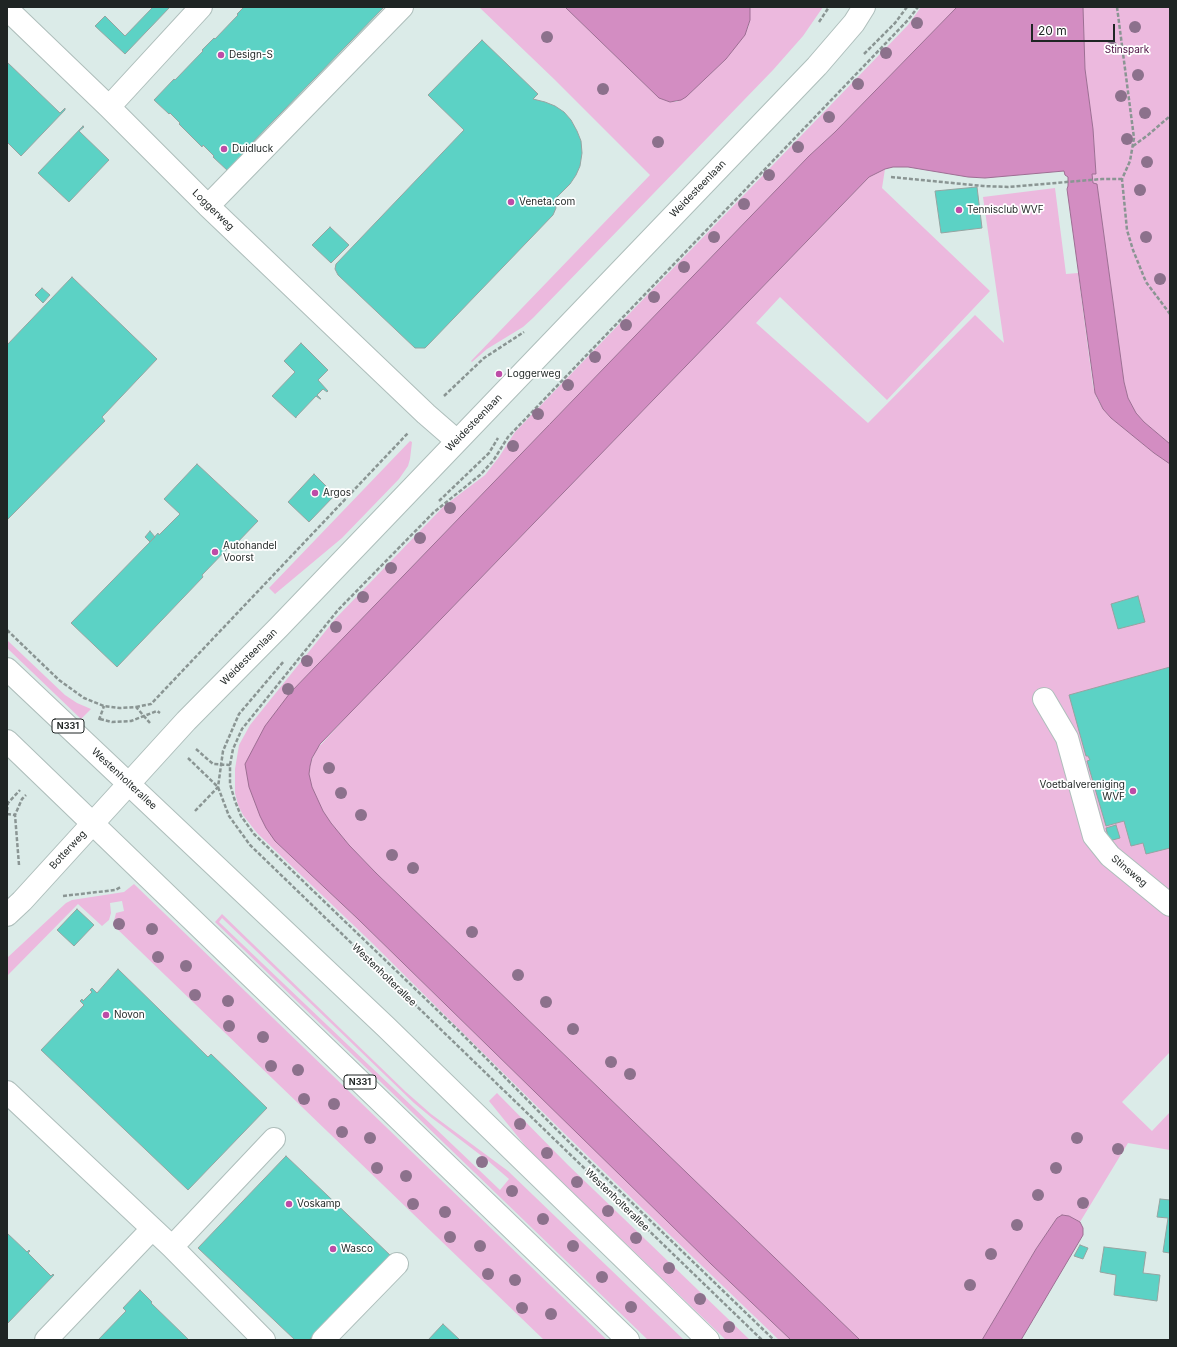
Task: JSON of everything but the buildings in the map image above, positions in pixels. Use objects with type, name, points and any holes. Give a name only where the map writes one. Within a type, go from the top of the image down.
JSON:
[{"type":"street","points":[[109,107],[201,7]]},
{"type":"street","points":[[208,206],[402,7]]},
{"type":"street","name":"Weidesteenlaan","points":[[129,784],[172,736],[279,627],[817,66],[854,23],[864,7]]},
{"type":"street","name":"Loggerweg","points":[[10,17],[109,107],[208,206],[426,414],[457,441]]},
{"type":"street","name":"Westenholterallee","points":[[7,669],[385,1026],[708,1340]]},
{"type":"street","name":"Stinsweg","points":[[1044,699],[1067,738],[1094,836],[1110,856],[1170,905]]},
{"type":"street","name":"N331","points":[[7,741],[628,1340]]},
{"type":"street","name":"Botterweg","points":[[7,915],[129,784]]},
{"type":"street","points":[[7,1092],[172,1247],[264,1340]]},
{"type":"street","points":[[172,1247],[274,1139]]},
{"type":"street","points":[[46,1340],[152,1229]]},
{"type":"street","points":[[323,1340],[397,1264]]},
{"type":"path","points":[[815,27],[829,7]]},
{"type":"path","points":[[774,1340],[576,1148],[461,1033],[254,834],[241,816],[234,801],[230,784],[230,765],[234,749],[242,729],[338,610],[434,512],[480,475],[493,461],[508,437],[908,20],[918,7]]},
{"type":"path","points":[[1117,7],[1134,138],[1130,161],[1122,179],[1124,211],[1133,250],[1146,282],[1170,314]]},
{"type":"path","points":[[1132,146],[1148,135],[1170,116]]},
{"type":"path","points":[[891,177],[1008,187],[1102,179],[1122,179]]},
{"type":"path","points":[[7,630],[59,680],[84,698],[104,706],[120,708],[151,704],[426,414],[484,358],[529,329]]},
{"type":"path","name":"Westenholterallee","points":[[136,707],[144,715],[172,736],[218,787],[230,816],[250,845],[762,1340]]},
{"type":"path","points":[[75,733],[92,715],[112,722],[131,721],[157,710],[172,736],[213,764],[230,765]]},
{"type":"path","points":[[7,811],[8,803],[38,771]]},
{"type":"path","points":[[7,814],[15,815]]},
{"type":"green space","points":[[479,7],[565,7],[659,98],[670,102],[676,102],[686,97],[726,59],[748,28],[750,20],[750,7],[823,7],[803,36],[773,70],[533,318],[523,327],[487,349],[472,362],[471,361],[650,175],[554,79]]},
{"type":"green space","points":[[921,7],[957,7],[835,132],[809,156],[290,693],[275,841],[358,919],[711,1264],[791,1340],[779,1340],[568,1137],[369,940],[257,833],[243,815],[238,805],[235,793],[235,769],[239,745],[250,725],[336,618],[444,506],[485,475],[515,432],[908,25]]},
{"type":"green space","name":"Stinspark","points":[[1083,7],[1170,7],[1170,444],[1144,422],[1136,413],[1128,398],[1124,382],[1097,184],[1093,183],[1092,174],[1096,173],[1093,129],[1085,69]]},
{"type":"green space","points":[[885,169],[882,188],[990,291],[887,400],[780,297],[756,323],[868,423],[975,315],[1004,343],[983,197],[1055,188],[1066,274],[1078,273],[1093,386],[1097,399],[1111,418],[1170,464],[1170,1052],[1122,1102],[1152,1131],[1170,1112],[1170,1150],[1128,1143],[1080,1222],[1069,1216],[1062,1215],[1057,1218],[1036,1249],[982,1340],[860,1340],[376,873],[349,845],[331,823],[323,811],[312,788],[309,774],[310,765],[316,750],[350,713],[869,177]]},
{"type":"green space","points":[[410,441],[412,442],[408,466],[399,479],[342,538],[275,594],[269,588]]},
{"type":"green space","points":[[7,640],[65,695],[77,703],[91,709],[81,719],[7,648]]},
{"type":"green space","points":[[134,884],[607,1340],[544,1340],[113,925],[116,913],[124,911],[122,901],[110,903],[111,913],[109,920],[102,926],[78,904],[7,976],[7,958],[66,903],[72,900],[124,892]]},
{"type":"green space","points":[[222,914],[406,1092],[431,1114],[508,1171],[684,1340],[648,1340],[215,922]],"holes":[[[222,918],[414,1103],[509,1179],[500,1190],[219,922]]]},
{"type":"green space","points":[[497,1093],[568,1165],[750,1340],[726,1340],[540,1161],[527,1148],[489,1101]]},
{"type":"shaded area","points":[[565,7],[750,7],[750,20],[745,35],[726,59],[686,97],[681,100],[670,102],[659,98]]},
{"type":"shaded area","points":[[957,7],[1083,7],[1085,69],[1093,129],[1096,174],[1092,174],[1093,183],[1097,184],[1124,382],[1128,398],[1136,413],[1144,422],[1170,444],[1170,464],[1111,418],[1103,409],[1095,393],[1067,189],[1068,177],[1065,175],[1064,171],[985,178],[968,177],[908,167],[893,167],[885,169],[869,177],[320,744],[312,758],[309,774],[312,787],[323,811],[331,823],[349,845],[376,873],[860,1340],[791,1340],[711,1264],[358,919],[275,841],[260,816],[249,787],[245,764],[265,726],[290,693],[809,156],[835,132]]},
{"type":"shaded area","points":[[1062,1215],[1069,1216],[1080,1222],[1083,1228],[1083,1235],[1021,1340],[982,1340],[1036,1249],[1057,1218]]},
{"type":"place","name":"Design-S","points":[[221,55]]},
{"type":"place","name":"Duidluck","points":[[224,149]]},
{"type":"place","name":"Veneta.com","points":[[511,202]]},
{"type":"place","name":"Tennisclub WVF","points":[[959,210]]},
{"type":"place","name":"Loggerweg","points":[[499,374]]},
{"type":"place","name":"Argos","points":[[315,493]]},
{"type":"place","name":"Autohandel Voorst","points":[[215,552]]},
{"type":"place","name":"Voetbalvereniging WVF","points":[[1133,791]]},
{"type":"place","name":"Novon","points":[[106,1015]]},
{"type":"place","name":"Voskamp","points":[[289,1204]]},
{"type":"place","name":"Wasco","points":[[333,1249]]}]
